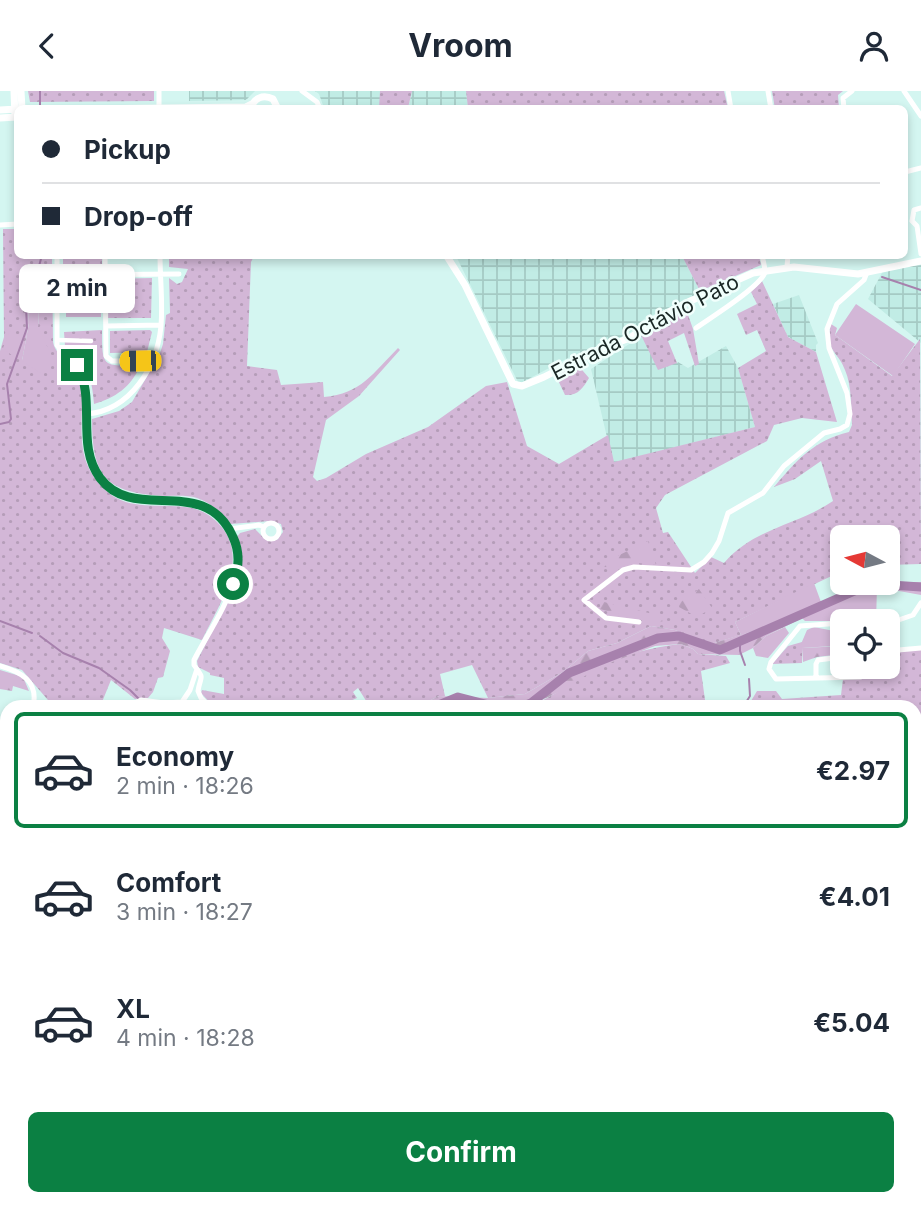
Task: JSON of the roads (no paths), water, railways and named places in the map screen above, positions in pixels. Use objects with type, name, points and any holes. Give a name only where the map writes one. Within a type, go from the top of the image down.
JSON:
[{"type":"street","points":[[302,91],[318,105]]},
{"type":"street","points":[[904,91],[921,116]]},
{"type":"street","points":[[252,105],[258,98],[267,97],[276,105]]},
{"type":"street","points":[[912,221],[914,210],[921,208]]},
{"type":"street","points":[[908,221],[919,226],[921,254]]},
{"type":"street","points":[[57,259],[57,340],[59,348],[83,374],[87,448],[101,479],[112,490],[138,499],[193,502],[214,512],[229,529],[236,544],[238,567],[233,584],[194,660],[203,678],[198,691],[203,700]]},
{"type":"street","points":[[105,259],[106,356],[109,360],[152,361]]},
{"type":"street","points":[[87,414],[105,410],[128,397],[152,361],[161,325],[160,259]]},
{"type":"street","name":"Estrada Octávio Pato","points":[[449,259],[465,285],[513,384],[518,386],[630,338],[655,319],[753,273],[787,267],[852,274],[921,261]]},
{"type":"street","points":[[696,328],[749,291],[763,276],[763,259]]},
{"type":"street","points":[[787,267],[788,259]]},
{"type":"street","points":[[639,622],[602,617],[584,600],[623,570],[634,567],[691,570],[704,562],[719,541],[728,513],[762,493],[771,485],[784,465],[824,433],[847,425],[850,414],[847,393],[826,339],[827,329],[837,304],[864,280],[867,272]]},
{"type":"street","points":[[57,275],[178,274]]},
{"type":"street","points":[[106,326],[161,325]]},
{"type":"street","points":[[57,340],[91,341]]},
{"type":"street","points":[[229,529],[259,525],[264,527]]},
{"type":"street","points":[[900,620],[913,615],[921,603]]},
{"type":"street","points":[[830,624],[800,626],[769,666],[776,679],[830,678]]},
{"type":"street","points":[[900,650],[921,648]]},
{"type":"street","points":[[816,678],[818,660],[830,658]]},
{"type":"street","points":[[0,666],[20,671],[24,675],[29,682],[34,700]]},
{"type":"street","points":[[183,700],[190,691],[197,669]]},
{"type":"waterway","points":[[40,91],[40,105]]},
{"type":"waterway","points":[[0,424],[11,419],[7,384],[27,328],[25,288],[38,270],[41,259]]},
{"type":"waterway","points":[[882,277],[921,290]]},
{"type":"waterway","points":[[535,700],[569,673],[658,638],[679,636],[720,650],[866,586],[876,584],[921,587]]},
{"type":"waterway","points":[[0,621],[32,633]]},
{"type":"waterway","points":[[40,636],[63,653],[99,668],[139,699]]},
{"type":"waterway","points":[[740,643],[745,665]]},
{"type":"waterway","points":[[747,700],[750,696],[749,679]]},
{"type":"waterway","points":[[451,700],[458,697],[470,700]]}]
